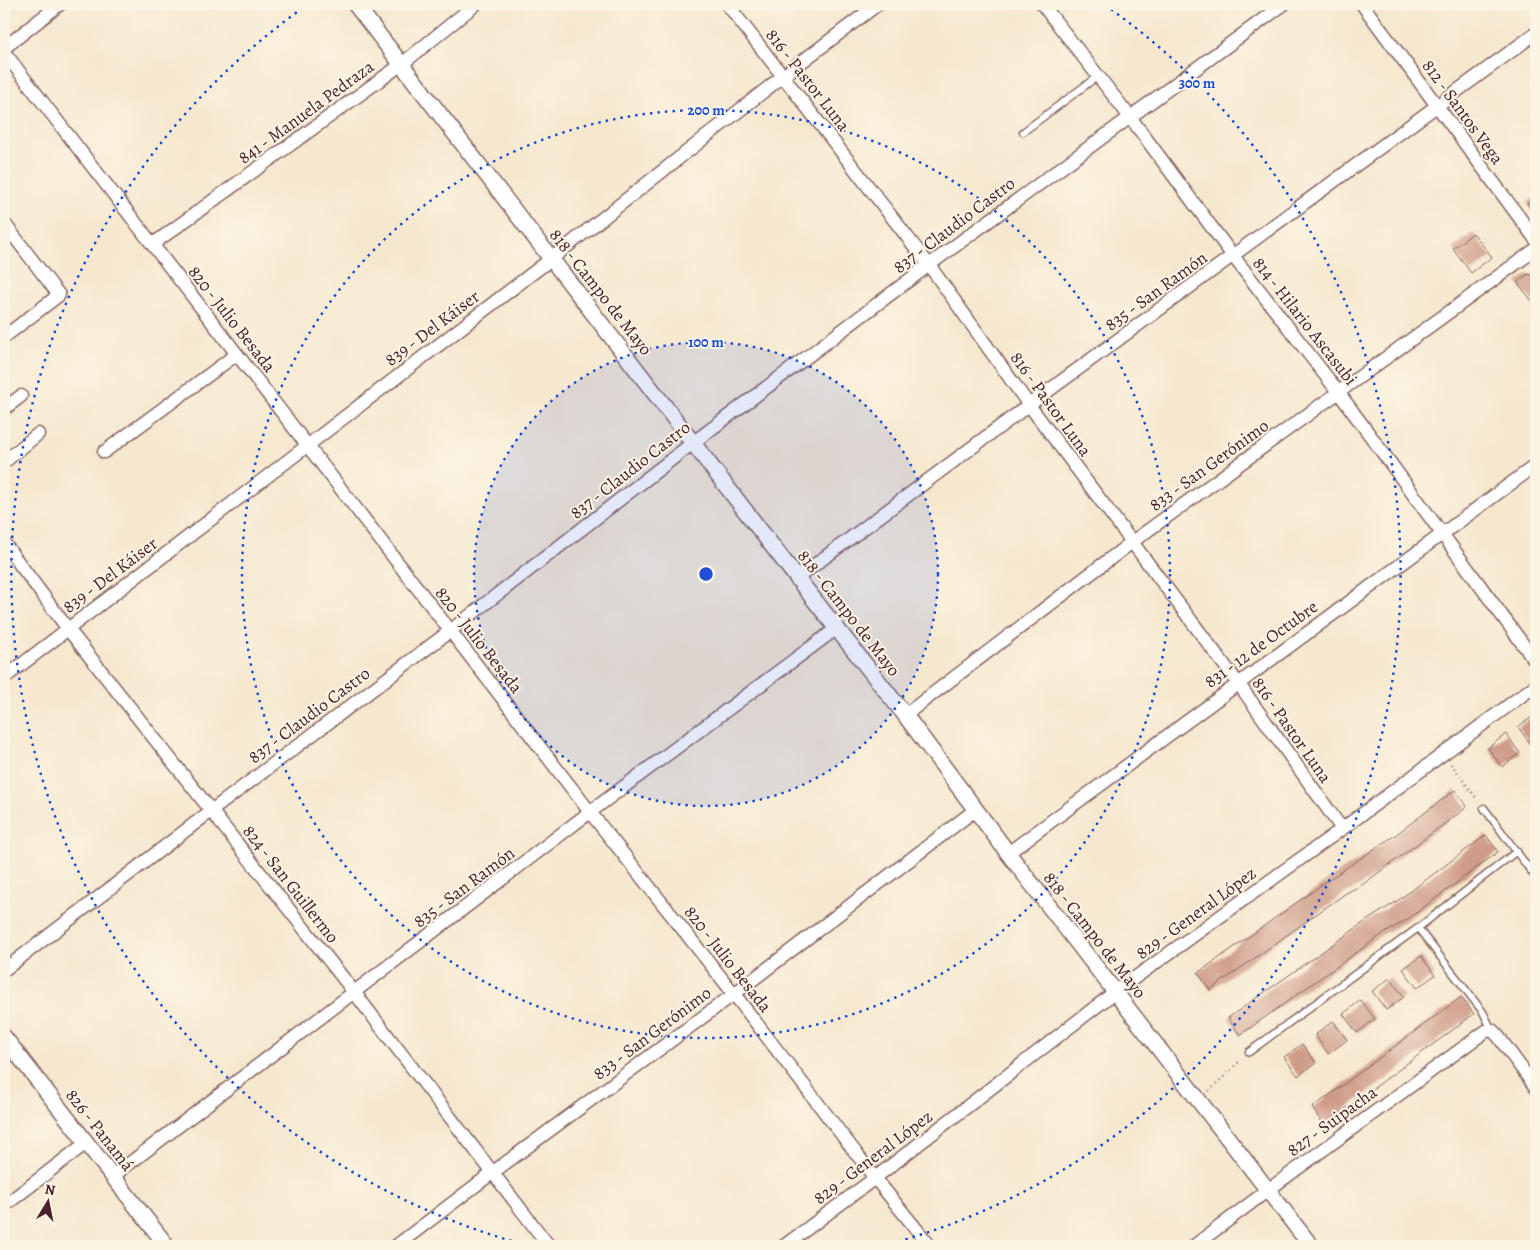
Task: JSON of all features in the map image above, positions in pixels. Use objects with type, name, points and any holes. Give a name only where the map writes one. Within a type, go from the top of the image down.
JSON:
[{"type":"street","points":[[4,48],[60,4]]},
{"type":"street","name":"818 - Campo de Mayo","points":[[355,4],[797,578],[905,715],[975,810],[1311,1246]]},
{"type":"street","name":"841 - Manuela Pedraza","points":[[153,244],[402,64],[476,4]]},
{"type":"street","name":"816 - Pastor Luna","points":[[727,4],[929,265],[1029,405],[1238,683],[1342,829]]},
{"type":"street","name":"839 - Del Káiser","points":[[4,678],[551,259],[783,76],[878,4]]},
{"type":"street","name":"814 - Hilario Ascasubi","points":[[1042,4],[1339,393],[1536,662]]},
{"type":"street","name":"837 - Claudio Castro","points":[[4,970],[450,631],[694,442],[929,265],[1284,4]]},
{"type":"street","name":"812 - Santos Vega","points":[[1362,4],[1536,240]]},
{"type":"street","name":"835 - San Ramón","points":[[797,578],[1029,405],[1536,33]]},
{"type":"street","name":"820 - Julio Besada","points":[[4,52],[590,812],[930,1246]]},
{"type":"street","points":[[4,223],[59,295],[4,337]]},
{"type":"street","name":"833 - San Gerónimo","points":[[905,715],[1132,542],[1536,249]]},
{"type":"street","points":[[104,452],[237,354]]},
{"type":"street","points":[[4,409],[21,396]]},
{"type":"street","points":[[4,462],[38,434]]},
{"type":"street","name":"831 - 12 de Octubre","points":[[1008,853],[1536,465]]},
{"type":"street","name":"824 - San Guillermo","points":[[4,543],[68,629],[354,992],[549,1246]]},
{"type":"street","name":"835 - San Ramón","points":[[114,1176],[590,812],[837,628]]},
{"type":"street","name":"829 - General López","points":[[784,1246],[1115,992],[1342,829],[1536,685]]},
{"type":"street","name":"833 - San Gerónimo","points":[[396,1246],[734,994],[975,810]]},
{"type":"street","points":[[1492,1030],[1536,1088]]},
{"type":"street","name":"827 - Suipacha","points":[[1194,1246],[1486,1031],[1492,1030]]},
{"type":"street","name":"826 - Panamá","points":[[4,1037],[167,1246]]},
{"type":"street","points":[[4,1206],[86,1142]]},
{"type":"lane","points":[[1023,132],[1098,76]]},
{"type":"lane","points":[[1484,808],[1536,878]]},
{"type":"lane","points":[[1249,1052],[1418,928],[1517,851]]},
{"type":"lane","points":[[1418,928],[1483,1012],[1492,1030]]},
{"type":"path","points":[[1443,754],[1484,808]]},
{"type":"path","points":[[1198,1101],[1249,1052]]},
{"type":"building","points":[[1536,196],[1536,217],[1527,203]]},
{"type":"building","points":[[1473,233],[1492,257],[1471,273],[1453,248]]},
{"type":"building","points":[[1528,274],[1536,276],[1536,299],[1533,302],[1517,282]]},
{"type":"building","points":[[1536,714],[1536,743],[1532,746],[1518,727]]},
{"type":"building","points":[[1506,734],[1520,753],[1502,767],[1488,748]]},
{"type":"building","points":[[1455,790],[1467,807],[1362,885],[1346,893],[1210,990],[1198,973],[1334,876],[1394,836]]},
{"type":"building","points":[[1486,835],[1498,852],[1408,919],[1377,938],[1240,1035],[1228,1018],[1396,902]]},
{"type":"building","points":[[1421,956],[1435,975],[1417,988],[1403,969]]},
{"type":"building","points":[[1390,978],[1404,997],[1386,1010],[1372,991]]},
{"type":"building","points":[[1461,997],[1474,1014],[1324,1125],[1312,1108]]},
{"type":"building","points":[[1361,1000],[1375,1019],[1357,1033],[1343,1014]]},
{"type":"building","points":[[1333,1021],[1347,1040],[1328,1054],[1315,1035]]},
{"type":"building","points":[[1302,1044],[1316,1063],[1298,1076],[1284,1057]]}]
